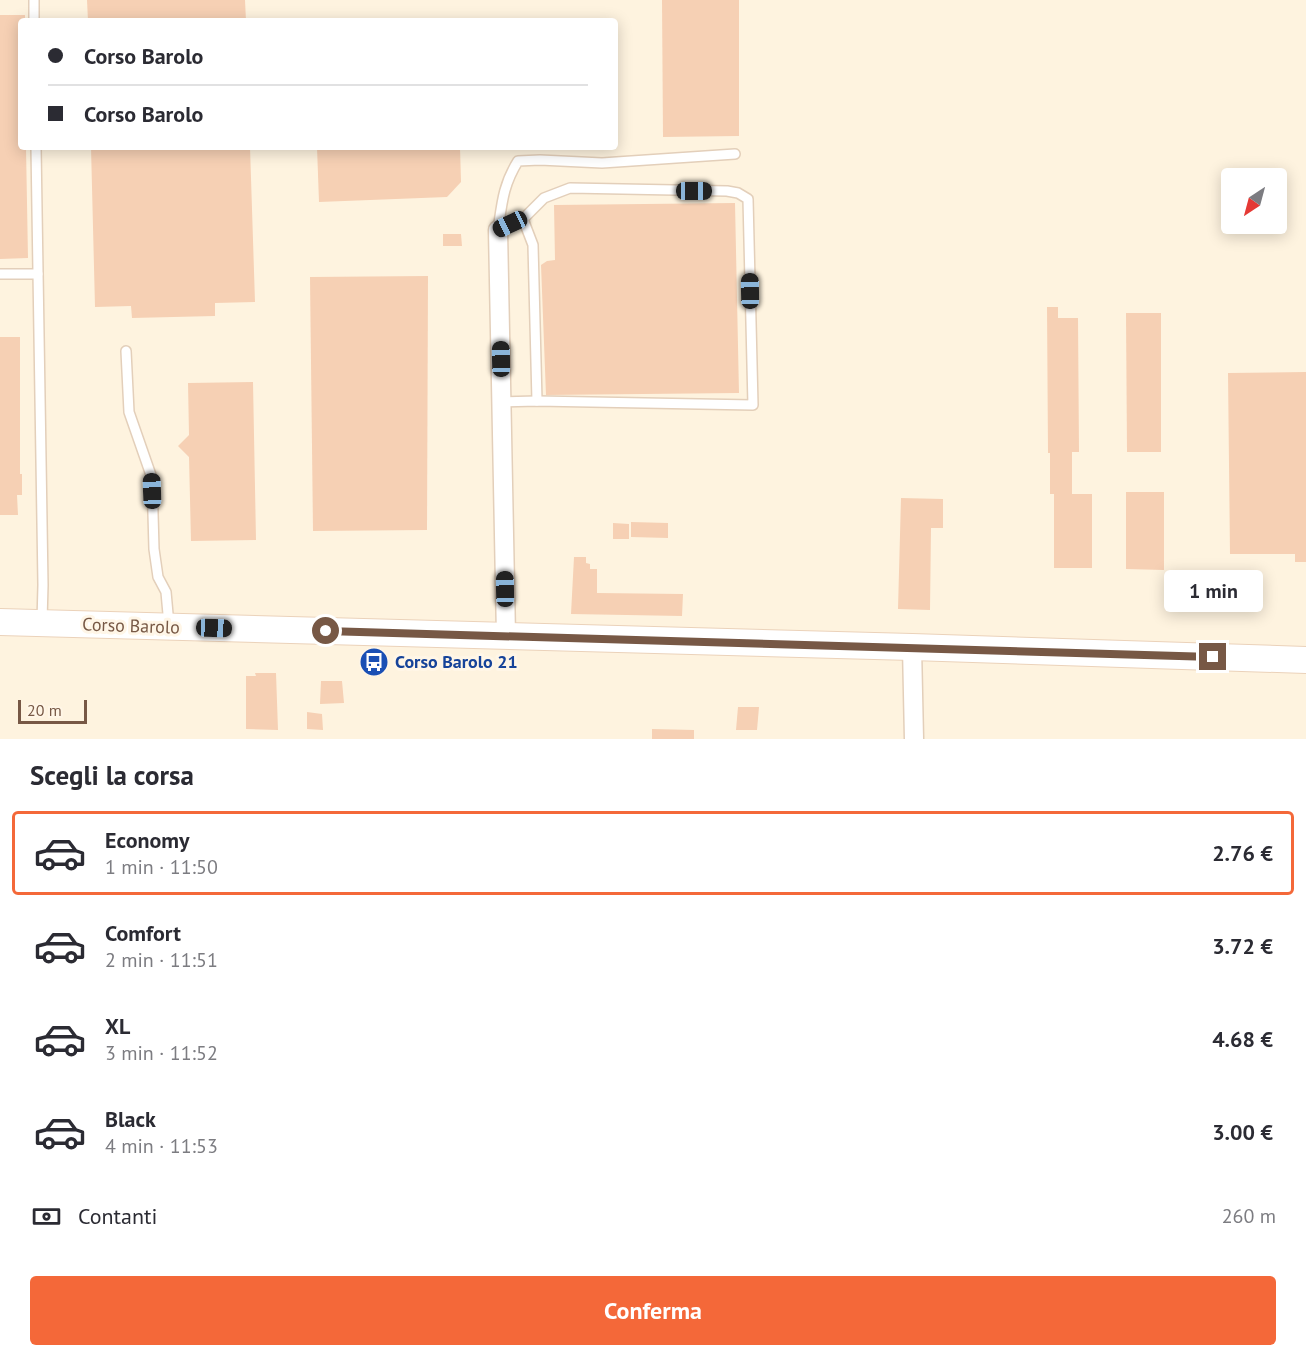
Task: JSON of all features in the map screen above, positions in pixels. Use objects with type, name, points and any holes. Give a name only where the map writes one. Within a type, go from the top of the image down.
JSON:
[{"type":"main road","name":"Corso Barolo","points":[[0,622],[1306,660]]},
{"type":"street","points":[[498,230],[506,636]]},
{"type":"street","points":[[912,647],[914,739]]},
{"type":"lane","points":[[34,0],[34,18]]},
{"type":"lane","points":[[36,150],[42,623]]},
{"type":"lane","points":[[498,230],[504,192],[510,174],[518,162],[540,160],[602,163],[735,154]]},
{"type":"lane","points":[[498,230],[523,219],[544,198],[570,188],[727,191],[738,193],[748,199],[753,405],[501,402]]},
{"type":"lane","points":[[523,219],[533,245],[537,401]]},
{"type":"lane","points":[[0,274],[38,274]]},
{"type":"lane","points":[[126,351],[129,412],[152,478],[154,549],[158,577],[166,592],[169,627]]},
{"type":"building","points":[[87,0],[245,0],[246,18],[88,18]]},
{"type":"building","points":[[662,0],[739,0],[739,136],[663,137]]},
{"type":"building","points":[[0,15],[25,15],[25,18],[18,18],[18,150],[26,150],[28,258],[0,259]]},
{"type":"building","points":[[91,150],[250,150],[255,302],[215,303],[215,316],[132,318],[131,306],[95,307]]},
{"type":"building","points":[[317,150],[460,150],[461,182],[447,197],[319,202]]},
{"type":"building","points":[[735,203],[739,393],[546,395],[541,265],[555,260],[554,205]]},
{"type":"building","points":[[443,234],[461,234],[462,246],[443,246]]},
{"type":"building","points":[[428,276],[427,530],[313,531],[310,277]]},
{"type":"building","points":[[1047,307],[1058,307],[1058,318],[1078,318],[1079,452],[1072,452],[1072,494],[1092,494],[1092,568],[1054,568],[1054,494],[1050,494],[1050,453],[1048,453]]},
{"type":"building","points":[[1126,313],[1161,313],[1161,452],[1127,452]]},
{"type":"building","points":[[0,337],[20,337],[22,495],[17,495],[18,515],[0,515]]},
{"type":"building","points":[[1306,372],[1306,562],[1295,562],[1295,554],[1230,554],[1228,373]]},
{"type":"building","points":[[253,382],[256,540],[191,541],[189,457],[178,446],[189,435],[188,383]]},
{"type":"building","points":[[1126,492],[1164,492],[1164,570],[1126,569]]},
{"type":"building","points":[[901,498],[943,499],[943,528],[931,528],[930,610],[898,609]]},
{"type":"building","points":[[631,522],[668,523],[668,538],[631,537]]},
{"type":"building","points":[[613,523],[629,524],[629,539],[613,539]]},
{"type":"building","points":[[574,557],[586,557],[586,563],[590,564],[590,569],[597,569],[597,593],[683,594],[682,616],[571,614]]},
{"type":"building","points":[[255,673],[276,673],[278,730],[246,729],[246,676],[256,676]]},
{"type":"building","points":[[321,681],[342,681],[344,703],[320,704]]},
{"type":"building","points":[[738,707],[759,707],[757,730],[736,730]]},
{"type":"building","points":[[307,712],[322,714],[323,730],[307,729]]},
{"type":"building","points":[[652,729],[694,730],[694,739],[652,739]]},
{"type":"place","name":"Corso Barolo 21","points":[[374,662]]},
{"type":"route","points":[[326,631],[1213,657]]}]
